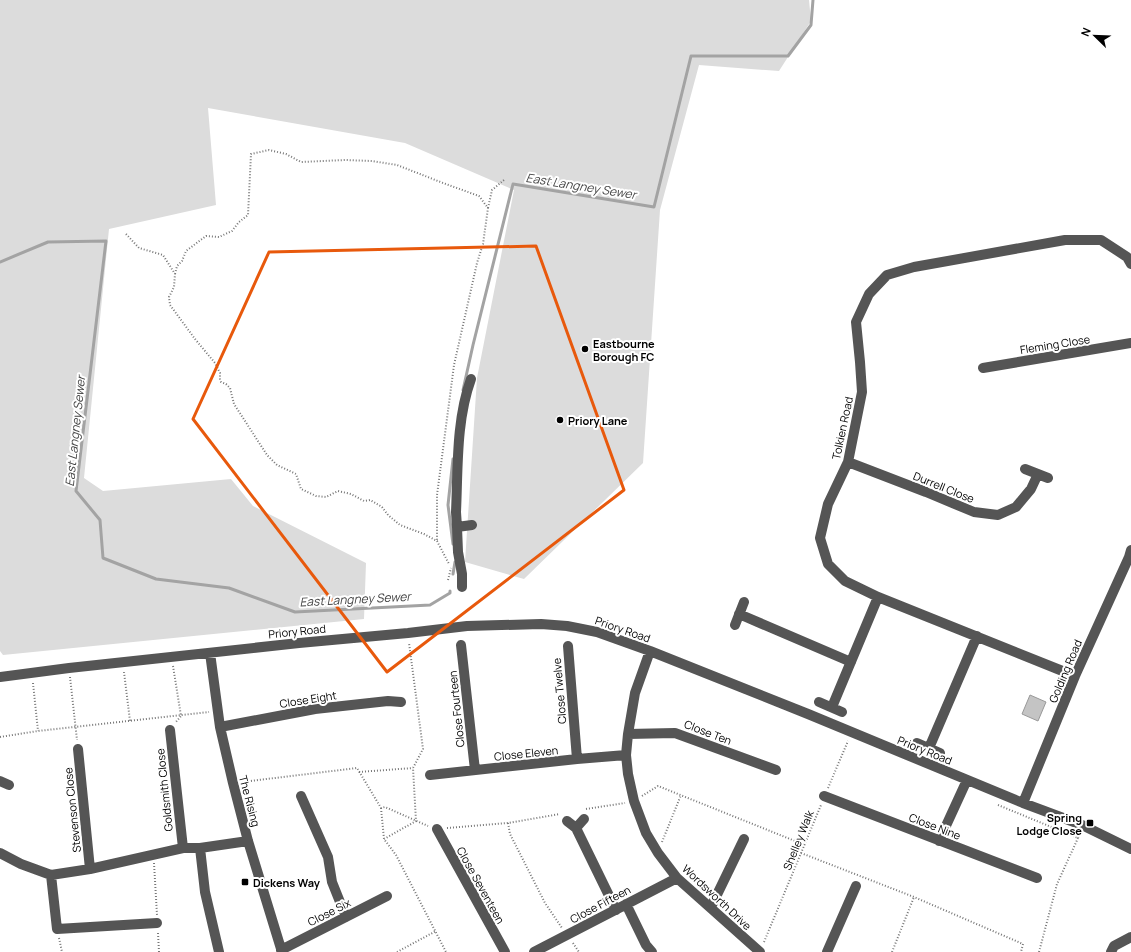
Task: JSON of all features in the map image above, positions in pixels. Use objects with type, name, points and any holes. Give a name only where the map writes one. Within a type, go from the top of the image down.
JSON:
[{"type":"street","name":"Tolkien Road","points":[[1076,676],[878,597],[846,581],[828,564],[820,538],[828,504],[848,462],[862,392],[856,322],[869,294],[887,275],[914,267],[1065,240],[1101,240],[1129,260]]},
{"type":"street","name":"Fleming Close","points":[[983,368],[1131,343]]},
{"type":"street","points":[[462,587],[456,512],[462,414],[467,389],[471,379]]},
{"type":"street","name":"Durrell Close","points":[[848,462],[974,512],[998,515],[1016,507],[1043,476],[1025,469]]},
{"type":"street","points":[[457,526],[472,525]]},
{"type":"street","name":"Golding Road","points":[[1023,803],[1131,550]]},
{"type":"street","points":[[832,707],[878,597]]},
{"type":"street","points":[[735,625],[744,602]]},
{"type":"street","points":[[739,614],[851,662]]},
{"type":"street","name":"Priory Road","points":[[0,677],[123,662],[467,626],[541,624],[567,626],[597,632],[650,651],[808,714],[1023,803],[1082,825],[1131,848]]},
{"type":"street","points":[[929,748],[977,636]]},
{"type":"street","name":"Close Fourteen","points":[[461,645],[475,770]]},
{"type":"street","name":"Close Twelve","points":[[568,646],[577,759]]},
{"type":"street","name":"Wordsworth Drive","points":[[650,651],[635,693],[628,734],[626,755],[628,774],[634,801],[646,833],[658,853],[677,878],[760,952]]},
{"type":"street","name":"The Rising","points":[[210,653],[219,710],[220,727],[233,783],[248,841],[282,951]]},
{"type":"street","name":"Close Eight","points":[[220,727],[315,709],[388,701],[401,702]]},
{"type":"street","points":[[819,702],[842,712]]},
{"type":"street","name":"Goldsmith Close","points":[[170,730],[183,848]]},
{"type":"street","name":"Close Ten","points":[[628,734],[675,733],[776,770]]},
{"type":"street","points":[[917,743],[940,753]]},
{"type":"street","name":"Stevenson Close","points":[[78,749],[90,869]]},
{"type":"street","name":"Close Eleven","points":[[430,775],[626,755]]},
{"type":"street","points":[[939,840],[967,780]]},
{"type":"street","points":[[301,796],[328,857],[332,882],[346,917]]},
{"type":"street","name":"Close Nine","points":[[824,796],[1037,878]]},
{"type":"street","points":[[576,828],[582,815]]},
{"type":"street","points":[[565,817],[576,828],[616,910]]},
{"type":"street","name":"Close Seventeen","points":[[437,829],[505,952]]},
{"type":"street","points":[[710,907],[744,839]]},
{"type":"street","points":[[0,853],[21,864],[51,875],[90,869],[183,848],[200,848],[248,841]]},
{"type":"street","points":[[200,848],[205,892],[219,952]]},
{"type":"street","points":[[51,875],[57,929],[158,923]]},
{"type":"street","name":"Close Fifteen","points":[[534,952],[677,878]]},
{"type":"street","points":[[827,952],[856,886]]},
{"type":"street","name":"Close Six","points":[[282,951],[387,896]]},
{"type":"street","points":[[626,904],[646,945],[652,952]]},
{"type":"street","points":[[1111,952],[1114,946],[1131,937]]},
{"type":"path","points":[[437,541],[424,534],[400,525],[388,515],[382,506],[370,500],[364,501],[351,494],[338,491],[326,497],[316,496],[301,489],[296,474],[278,465],[267,455],[234,404],[230,388],[221,382],[220,373],[215,363],[170,305],[169,297],[174,287],[177,266],[182,261],[186,252],[206,236],[219,237],[232,231],[239,222],[248,215],[251,154],[269,150],[286,154],[302,162],[345,160],[372,161],[397,165],[479,196],[488,208]]},
{"type":"path","points":[[448,580],[451,567],[437,541],[437,496],[454,364],[477,263],[483,244],[492,190],[504,180]]},
{"type":"path","points":[[126,234],[139,248],[163,255],[175,274]]},
{"type":"path","points":[[408,633],[423,749],[413,768],[416,821]]},
{"type":"path","points":[[170,730],[181,716],[172,657]]},
{"type":"path","points":[[123,662],[130,721]]},
{"type":"path","points":[[69,668],[78,749]]},
{"type":"path","points":[[32,673],[38,731]]},
{"type":"path","points":[[0,737],[38,731],[181,716],[219,710]]},
{"type":"path","name":"Shelley Walk","points":[[760,952],[802,853],[824,796],[852,733]]},
{"type":"path","points":[[233,783],[357,768],[380,808],[384,839],[396,854],[446,952]]},
{"type":"path","points":[[359,772],[413,768]]},
{"type":"path","points":[[582,815],[634,801],[658,786],[805,845]]},
{"type":"path","points":[[658,853],[681,795]]},
{"type":"path","points":[[380,808],[385,807],[437,829],[565,817]]},
{"type":"path","points":[[384,839],[416,821]]},
{"type":"path","points":[[508,823],[510,834],[545,903],[579,952]]},
{"type":"path","points":[[1039,952],[1057,884],[1078,838]]},
{"type":"path","points":[[802,853],[914,897],[1023,944],[1021,952]]},
{"type":"path","points":[[154,854],[159,952]]},
{"type":"path","points":[[892,952],[914,897]]},
{"type":"path","points":[[57,929],[62,952]]},
{"type":"path","points":[[397,952],[436,932]]},
{"type":"highlighted area","points":[[536,246],[624,490],[387,672],[193,419],[269,252]]},
{"type":"shaded area","points":[[0,0],[809,0],[811,21],[779,71],[699,65],[660,210],[643,463],[524,579],[465,562],[477,378],[514,190],[405,143],[208,108],[216,205],[109,229],[84,478],[103,491],[231,479],[253,506],[366,563],[364,619],[3,655],[0,651]]},
{"type":"building","points":[[1030,695],[1046,702],[1038,721],[1022,714]]},
{"type":"waterway","name":"East Langney Sewer","points":[[463,390],[513,184],[654,207],[691,56],[788,56],[811,25],[813,0]]},
{"type":"waterway","name":"East Langney Sewer","points":[[0,262],[48,242],[106,241],[76,491],[100,520],[103,558],[156,579],[229,588],[295,612],[430,605],[450,593],[450,591]]},
{"type":"waterway","name":"East Langney Sewer","points":[[453,459],[448,505],[453,544]]},
{"type":"waterway","name":"East Langney Sewer","points":[[453,574],[455,562]]},
{"type":"place","name":"Eastbourne Borough FC","points":[[585,349]]},
{"type":"place","name":"Priory Lane","points":[[560,420]]},
{"type":"place","name":"Spring Lodge Close","points":[[1090,823]]},
{"type":"place","name":"Dickens Way","points":[[245,882]]}]
